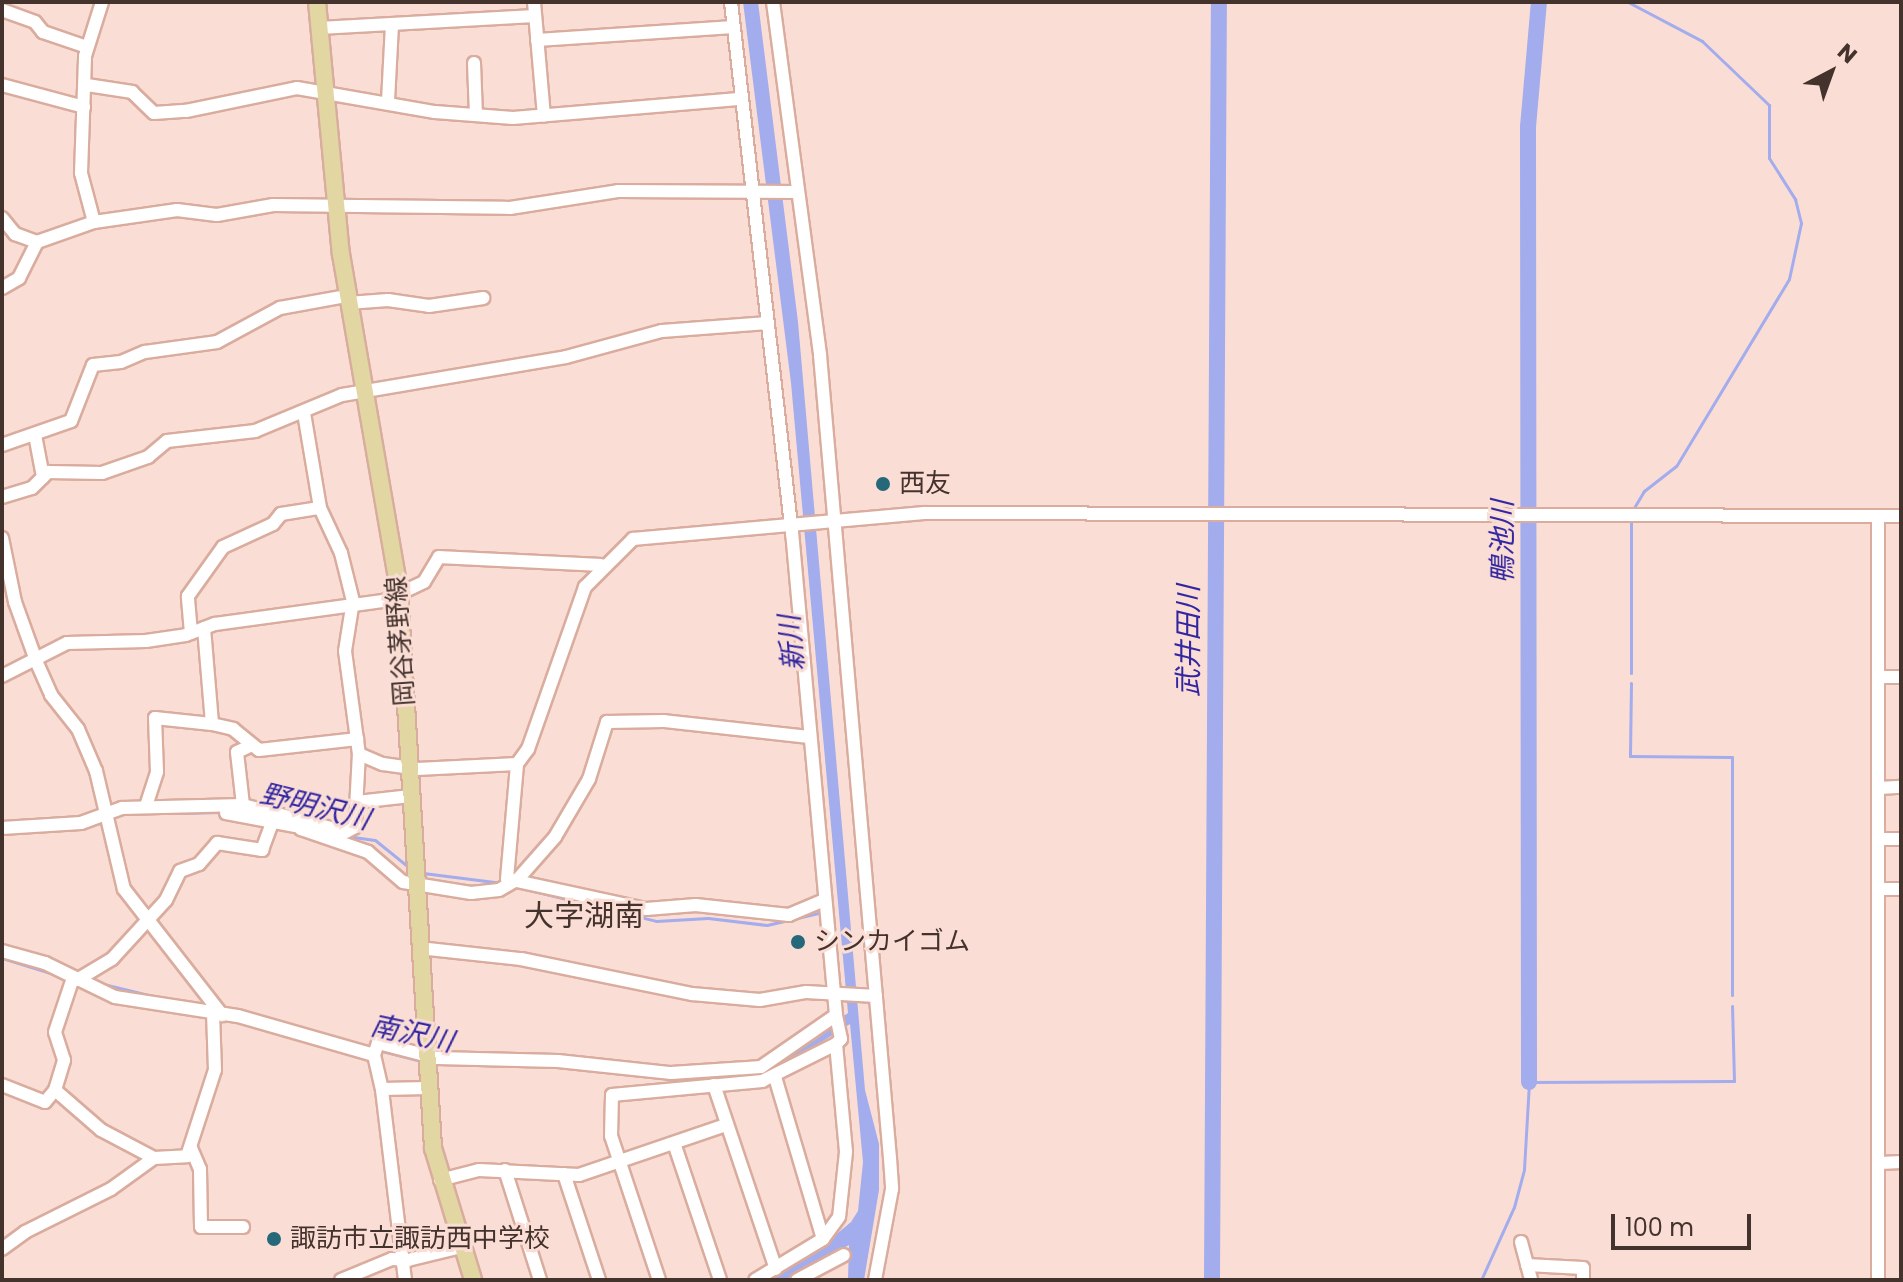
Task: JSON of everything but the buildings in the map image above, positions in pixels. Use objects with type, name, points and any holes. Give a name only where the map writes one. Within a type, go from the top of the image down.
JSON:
[{"type":"main road","name":"岡谷茅野線","points":[[317,2],[348,299],[399,590],[428,1088],[440,1180],[473,1280]]},
{"type":"street","points":[[94,222],[81,173],[87,47],[102,2]]},
{"type":"street","points":[[534,2],[544,116]]},
{"type":"street","points":[[731,2],[741,99],[756,192],[792,522],[827,896],[789,915],[696,905],[646,909],[507,879],[517,764],[528,749],[585,587],[601,565],[622,546],[648,535],[792,522],[924,513],[1901,516]]},
{"type":"street","points":[[773,2],[831,520],[871,996],[892,1189],[875,1280]]},
{"type":"street","points":[[2,10],[35,22],[43,32],[87,47]]},
{"type":"street","points":[[319,28],[535,16]]},
{"type":"street","points":[[388,101],[392,24]]},
{"type":"street","points":[[537,40],[734,27]]},
{"type":"street","points":[[474,63],[476,114]]},
{"type":"street","points":[[2,85],[84,107]]},
{"type":"street","points":[[87,85],[132,92],[154,113],[186,111],[297,88],[476,114],[544,116],[741,99]]},
{"type":"street","points":[[2,218],[15,234],[37,242],[94,222],[177,210],[217,215],[273,205],[510,208],[600,192],[793,192]]},
{"type":"street","points":[[2,288],[19,278],[37,242]]},
{"type":"street","points":[[2,445],[71,421],[81,385],[93,365],[121,362],[145,352],[217,342],[280,308],[348,299],[388,300],[429,306],[483,298]]},
{"type":"street","points":[[2,497],[32,488],[48,472],[102,473],[148,457],[167,441],[255,431],[342,395],[566,357],[662,331],[768,323]]},
{"type":"street","points":[[2,828],[81,823],[132,813],[240,812],[346,832],[355,827],[359,754],[345,651],[350,607],[341,553],[320,508],[304,413]]},
{"type":"street","points":[[35,435],[43,477]]},
{"type":"street","points":[[191,633],[188,596],[223,547],[273,524],[281,514],[320,508]]},
{"type":"street","points":[[1878,516],[1878,1280]]},
{"type":"street","points":[[2,538],[17,612],[51,695],[78,729],[107,818],[124,889],[217,1014],[215,1070],[187,1156],[154,1158],[101,1130],[55,1090]]},
{"type":"street","points":[[2,676],[37,663],[67,643],[121,643],[393,598],[399,590],[424,582],[439,557],[601,565]]},
{"type":"street","points":[[204,628],[212,724]]},
{"type":"street","points":[[1880,677],[1901,677]]},
{"type":"street","points":[[146,806],[157,772],[155,718],[233,729],[250,746],[259,750],[357,739]]},
{"type":"street","points":[[303,823],[368,852],[403,882],[416,875],[471,893],[499,890],[518,879],[555,837],[589,779],[607,722],[664,721],[810,737]]},
{"type":"street","points":[[243,805],[237,752],[250,746]]},
{"type":"street","points":[[359,754],[383,764],[409,767],[517,764]]},
{"type":"street","points":[[1879,788],[1901,787]]},
{"type":"street","points":[[357,802],[411,796]]},
{"type":"street","points":[[107,818],[146,806],[243,805],[274,817]]},
{"type":"street","points":[[2,1085],[45,1102],[55,1090],[64,1060],[55,1032],[75,979],[112,959],[166,900],[180,871],[199,864],[217,843],[262,850],[274,817]]},
{"type":"street","points":[[1879,839],[1901,839]]},
{"type":"street","points":[[1880,889],[1901,889]]},
{"type":"street","points":[[659,1280],[611,1136],[612,1095],[775,1077],[836,1044],[841,1039],[836,1015],[840,996],[822,901]]},
{"type":"street","points":[[419,948],[521,959],[692,994],[760,1000],[806,992],[871,996]]},
{"type":"street","points":[[2,951],[115,997],[217,1014],[374,1055]]},
{"type":"street","points":[[405,1280],[382,1089],[374,1055],[378,1043],[426,1056],[558,1061],[671,1073],[761,1067],[836,1015]]},
{"type":"street","points":[[755,1280],[823,1239],[839,1217],[845,1186],[836,1044]]},
{"type":"street","points":[[775,1077],[823,1239]]},
{"type":"street","points":[[714,1085],[776,1269]]},
{"type":"street","points":[[382,1089],[428,1088]]},
{"type":"street","points":[[440,1180],[479,1170],[564,1174],[621,1163],[726,1125]]},
{"type":"street","points":[[675,1146],[720,1280]]},
{"type":"street","points":[[191,1148],[200,1169],[201,1227],[243,1227]]},
{"type":"street","points":[[2,1249],[25,1232],[111,1189],[154,1158]]},
{"type":"street","points":[[1880,1163],[1901,1162]]},
{"type":"street","points":[[505,1170],[540,1280]]},
{"type":"street","points":[[564,1174],[599,1280]]},
{"type":"street","points":[[1521,1242],[1531,1280]]},
{"type":"street","points":[[341,1280],[392,1259],[401,1260],[461,1247]]},
{"type":"street","points":[[797,1280],[844,1255]]},
{"type":"street","points":[[1527,1265],[1583,1268],[1583,1280]]},
{"type":"water","points":[[743,2],[758,2],[798,322],[865,1090],[879,1144],[879,1190],[864,1280],[848,1280],[849,1245],[788,1280],[764,1280],[814,1253],[851,1222],[858,1211],[863,1162],[850,1024],[804,1053],[798,1049],[848,1013],[791,383]]},
{"type":"waterway","name":"武井田川","points":[[1212,1280],[1219,2]]},
{"type":"waterway","name":"鴨池川","points":[[1529,1082],[1528,127],[1539,2]]},
{"type":"waterway","points":[[1628,2],[1702,41],[1769,105],[1769,158],[1795,199],[1801,223],[1789,279],[1676,466],[1644,491],[1633,509]]},
{"type":"waterway","points":[[1631,521],[1631,673]]},
{"type":"waterway","points":[[1631,683],[1630,756],[1732,757],[1732,995]]},
{"type":"waterway","name":"野明沢川","points":[[178,813],[222,812]]},
{"type":"waterway","name":"野明沢川","points":[[69,830],[105,822]]},
{"type":"waterway","name":"野明沢川","points":[[346,836],[375,840],[412,870]]},
{"type":"waterway","name":"野明沢川","points":[[423,873],[502,883]]},
{"type":"waterway","name":"野明沢川","points":[[517,887],[656,921],[708,918],[767,925],[823,912]]},
{"type":"waterway","name":"南沢川","points":[[2,958],[60,976]]},
{"type":"waterway","name":"南沢川","points":[[99,983],[169,1000]]},
{"type":"waterway","points":[[1481,1280],[1514,1207],[1524,1169],[1529,1082],[1734,1081],[1732,1006]]},
{"type":"waterway","name":"南沢川","points":[[378,1050],[421,1061]]},
{"type":"waterway","name":"南沢川","points":[[766,1070],[802,1050]]},
{"type":"waterway","name":"南沢川","points":[[432,1063],[512,1066]]},
{"type":"waterway","name":"南沢川","points":[[615,1073],[667,1078]]},
{"type":"place","name":"西友","points":[[883,484]]},
{"type":"place","name":"シンカイゴム","points":[[798,942]]},
{"type":"place","name":"諏訪市立諏訪西中学校","points":[[274,1239]]},
{"type":"district","name":"大字湖南","points":[[584,916]]},
{"type":"water label","name":"新川","points":[[792,643]]}]
